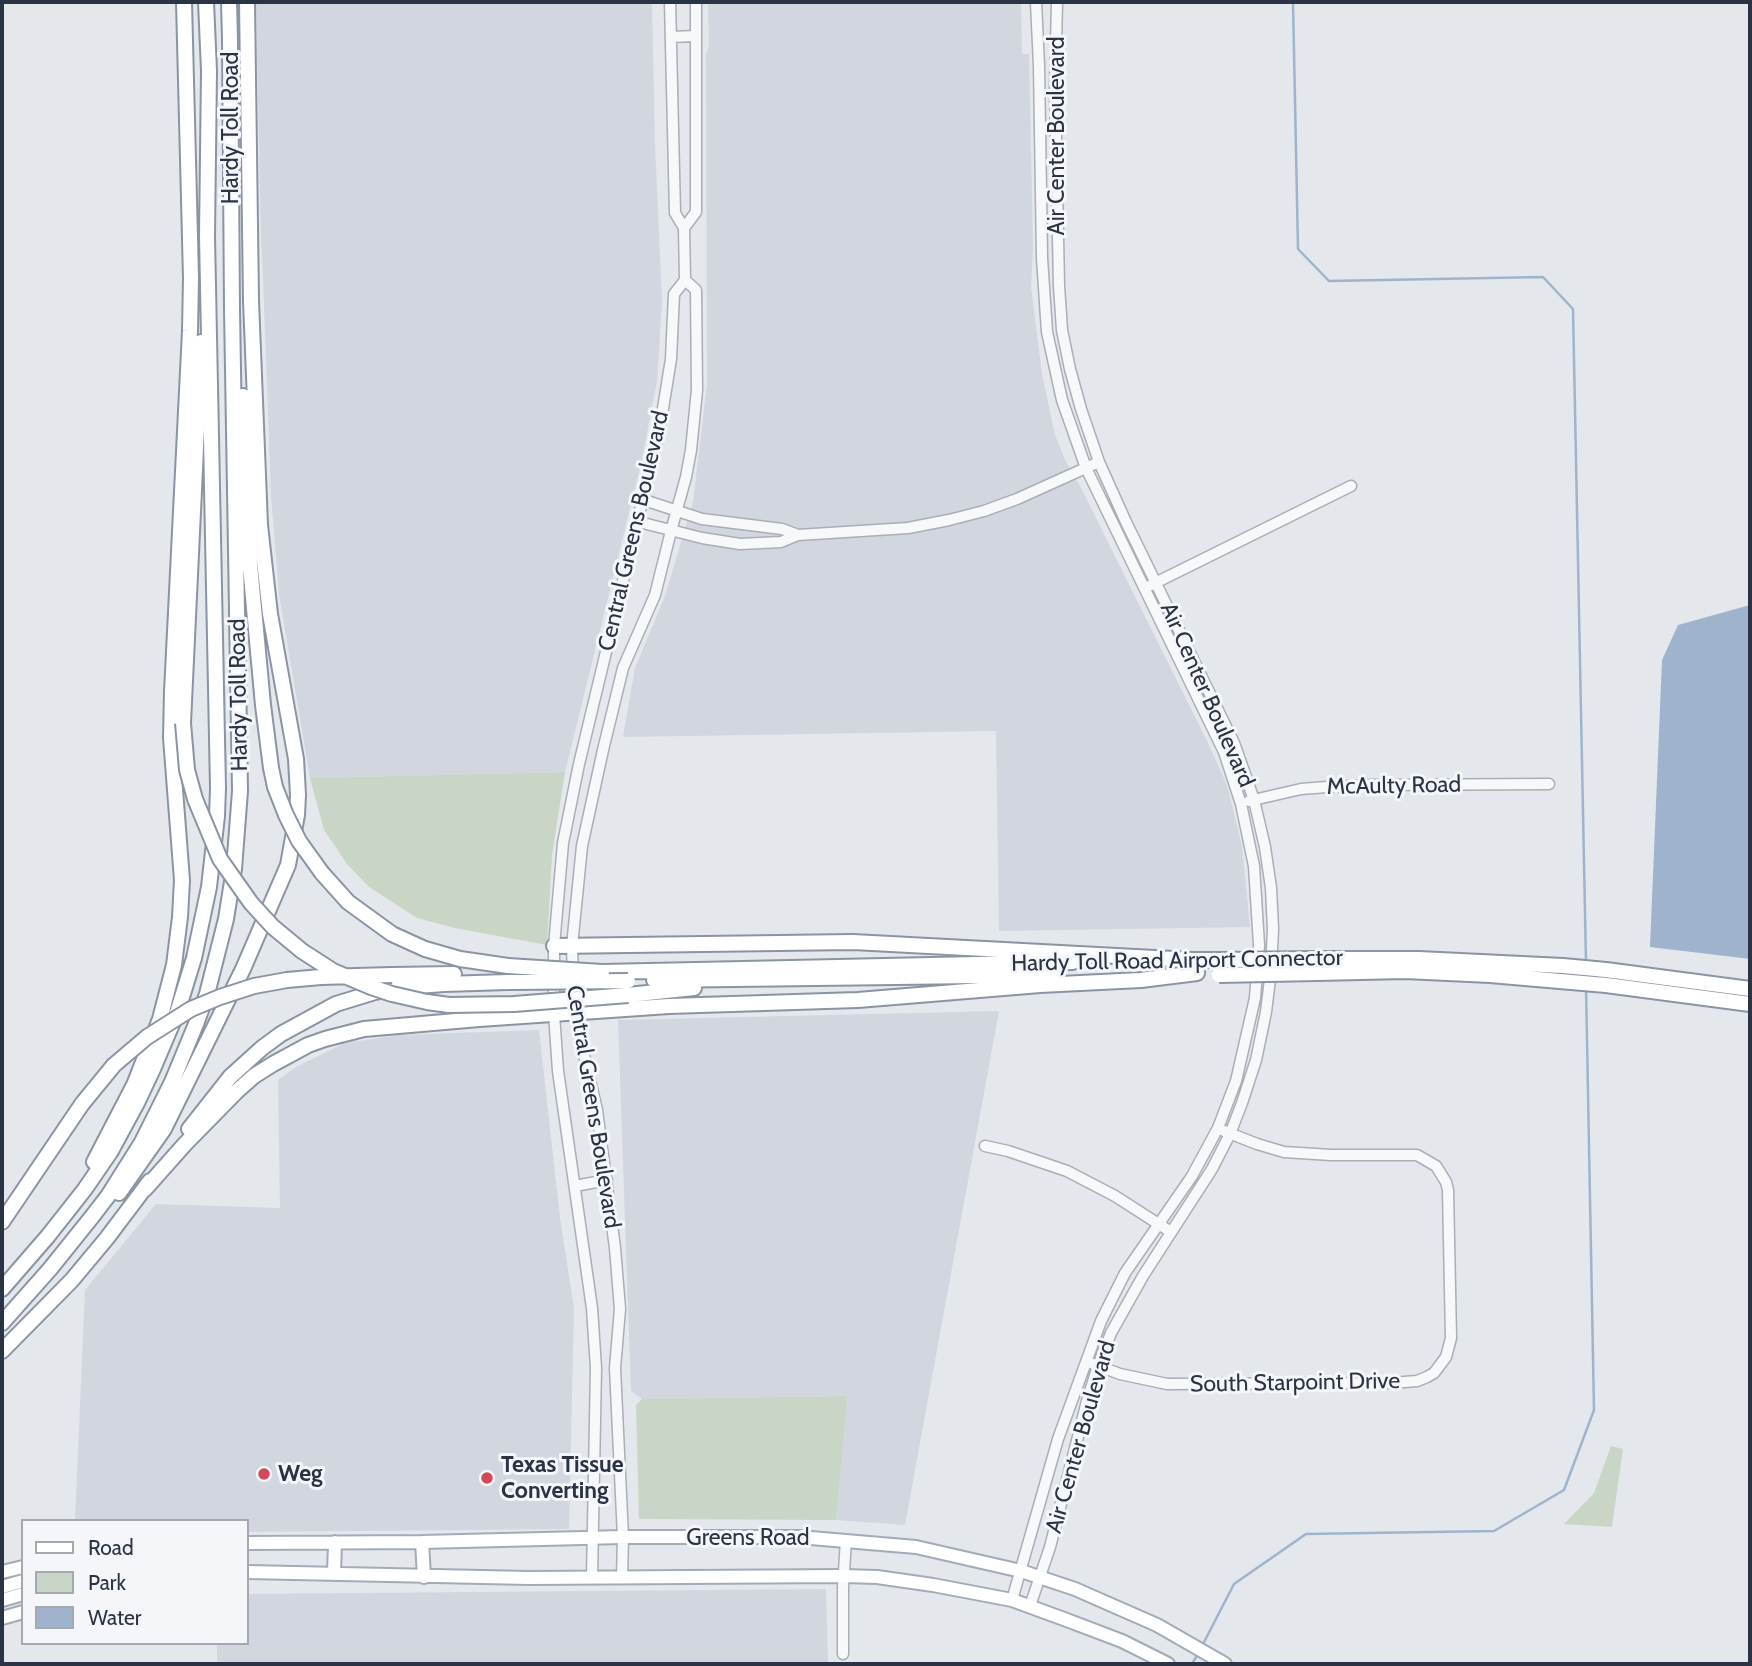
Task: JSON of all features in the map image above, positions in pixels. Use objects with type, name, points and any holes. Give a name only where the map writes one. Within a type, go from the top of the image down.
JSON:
[{"type":"highway","points":[[63,1217],[139,1074],[168,991],[179,929],[182,880],[171,715],[191,278],[184,2]]},
{"type":"highway","name":"Hardy Toll Road","points":[[2,1289],[63,1217],[111,1151],[153,1069],[178,1010],[190,971],[209,887],[218,788],[207,236],[209,71],[206,2]]},
{"type":"highway","name":"Hardy Toll Road","points":[[2,1323],[70,1245],[108,1196],[142,1142],[197,1024],[226,919],[234,869],[240,791],[229,2]]},
{"type":"highway","points":[[70,1245],[98,1219],[132,1176],[179,1101],[282,883],[297,815],[299,795],[296,759],[270,614],[260,524],[251,302],[247,2]]},
{"type":"highway","points":[[207,236],[183,723],[187,770],[194,799],[220,859],[251,903],[302,951],[333,971],[392,994],[449,1005],[502,1005],[627,982]]},
{"type":"highway","points":[[232,309],[243,396],[247,516],[263,705],[271,768],[286,815],[299,841],[322,873],[348,902],[364,915],[392,934],[425,949],[508,974]]},
{"type":"highway","points":[[554,946],[853,942],[1194,966]]},
{"type":"highway","name":"Hardy Toll Road Airport Connector","points":[[627,982],[1194,966],[1219,975],[1419,959],[1563,966],[1750,989]]},
{"type":"highway","name":"Hardy Toll Road Airport Connector","points":[[508,974],[603,972],[627,982],[749,984],[1194,966],[1218,960],[1564,981],[1750,1004]]},
{"type":"highway","points":[[2,1351],[72,1280],[145,1189],[237,1091],[273,1064],[325,1039],[372,1028],[479,1018],[698,1004],[858,1000],[1040,985],[1141,980],[1194,966]]},
{"type":"highway","points":[[2,1222],[82,1104],[114,1065],[147,1037],[191,1009],[220,997],[254,986],[321,977],[508,974],[627,982]]},
{"type":"highway","points":[[145,1189],[230,1077],[281,1034],[336,1004],[375,992],[508,974]]},
{"type":"main road","name":"Greens Road","points":[[248,1543],[799,1537],[916,1547],[1021,1571],[1075,1590],[1146,1620],[1226,1664]]},
{"type":"main road","points":[[334,1574],[335,1542]]},
{"type":"main road","points":[[422,1542],[424,1577]]},
{"type":"main road","points":[[2,1572],[21,1567]]},
{"type":"main road","name":"Greens Road","points":[[248,1572],[424,1577],[877,1577],[1012,1600],[1122,1642],[1168,1664]]},
{"type":"main road","points":[[2,1587],[21,1582]]},
{"type":"main road","points":[[2,1600],[21,1595]]},
{"type":"main road","points":[[2,1618],[21,1613]]},
{"type":"street","name":"Central Greens Boulevard","points":[[592,1577],[596,1368],[592,1308],[558,1071],[554,1014],[554,946],[563,843],[660,427],[669,372],[674,294],[685,280],[684,228],[675,213],[670,2]]},
{"type":"street","name":"Central Greens Boulevard","points":[[684,228],[696,212],[696,2]]},
{"type":"street","name":"Air Center Boulevard","points":[[1012,1600],[1058,1439],[1101,1321],[1125,1273],[1192,1176],[1218,1128],[1236,1082],[1255,998],[1259,945],[1254,866],[1241,804],[1224,752],[1086,468],[1062,400],[1047,332],[1042,258],[1036,2]]},
{"type":"street","name":"Air Center Boulevard","points":[[1030,1606],[1050,1547],[1087,1401],[1111,1333],[1123,1308],[1205,1181],[1230,1134],[1242,1103],[1256,1060],[1266,1012],[1272,945],[1271,888],[1265,847],[1254,800],[1234,743],[1099,462],[1077,399],[1062,330],[1059,285],[1057,2]]},
{"type":"street","points":[[671,37],[696,36]]},
{"type":"street","points":[[1038,64],[1056,64]]},
{"type":"street","points":[[1041,221],[1057,220]]},
{"type":"street","name":"Central Greens Boulevard","points":[[622,1577],[623,1538],[615,1368],[620,1309],[597,1110],[573,1012],[572,946],[582,846],[591,800],[623,668],[655,595],[691,450],[697,390],[696,290],[685,280]]},
{"type":"street","points":[[1047,332],[1062,330]]},
{"type":"street","points":[[639,522],[740,544],[781,542],[798,535],[908,528],[949,520],[1017,499],[1099,462]]},
{"type":"street","points":[[1143,589],[1351,485]]},
{"type":"street","points":[[644,500],[702,519],[782,529],[798,535]]},
{"type":"street","points":[[1191,685],[1203,677]]},
{"type":"street","name":"McAulty Road","points":[[1241,804],[1301,789],[1327,787],[1549,784]]},
{"type":"street","points":[[563,843],[582,846]]},
{"type":"street","points":[[1259,945],[1272,945]]},
{"type":"street","points":[[1218,1128],[1230,1134]]},
{"type":"street","name":"South Starpoint Drive","points":[[1086,1361],[1120,1374],[1167,1384],[1392,1383],[1417,1381],[1434,1373],[1442,1365],[1451,1338],[1448,1190],[1436,1166],[1417,1155],[1284,1152],[1230,1134]]},
{"type":"street","points":[[985,1146],[1068,1171],[1115,1196],[1171,1232]]},
{"type":"street","points":[[575,1186],[607,1180]]},
{"type":"street","points":[[596,1368],[615,1368]]},
{"type":"street","points":[[843,1654],[846,1540]]},
{"type":"shaded area","points":[[256,2],[652,2],[662,301],[657,381],[642,460],[565,772],[310,778],[279,594],[271,495],[261,240]]},
{"type":"shaded area","points":[[708,2],[1021,2],[1022,54],[1029,54],[1033,248],[1031,287],[1042,374],[1055,435],[1227,785],[1242,846],[1250,927],[999,931],[996,731],[623,737],[635,668],[665,596],[693,502],[707,384]]},
{"type":"shaded area","points":[[999,1011],[905,1525],[836,1520],[846,1396],[642,1399],[631,1391],[618,1020]]},
{"type":"shaded area","points":[[539,1030],[560,1218],[574,1308],[569,1529],[248,1532],[248,1519],[75,1519],[85,1290],[156,1204],[280,1208],[278,1080],[296,1067],[345,1043],[399,1035]]},
{"type":"shaded area","points":[[826,1589],[828,1664],[217,1664],[217,1645],[248,1645],[248,1594]]},
{"type":"green space","points":[[565,772],[552,855],[547,945],[417,918],[369,887],[347,864],[324,830],[310,778]]},
{"type":"green space","points":[[847,1396],[836,1520],[639,1519],[636,1405],[642,1399]]},
{"type":"green space","points":[[1611,1446],[1623,1449],[1612,1527],[1564,1524],[1594,1493]]},
{"type":"water","points":[[1750,605],[1750,959],[1650,947],[1662,660],[1678,625]]},
{"type":"waterway","points":[[1293,2],[1298,249],[1329,281],[1543,277],[1573,309],[1586,963]]},
{"type":"waterway","points":[[1202,1646],[1234,1584],[1306,1534],[1494,1531],[1564,1490],[1594,1410],[1586,987]]},
{"type":"waterway","points":[[1192,1664],[1199,1652]]},
{"type":"place","name":"Weg","points":[[264,1474]]},
{"type":"place","name":"Texas Tissue Converting","points":[[487,1478]]}]
